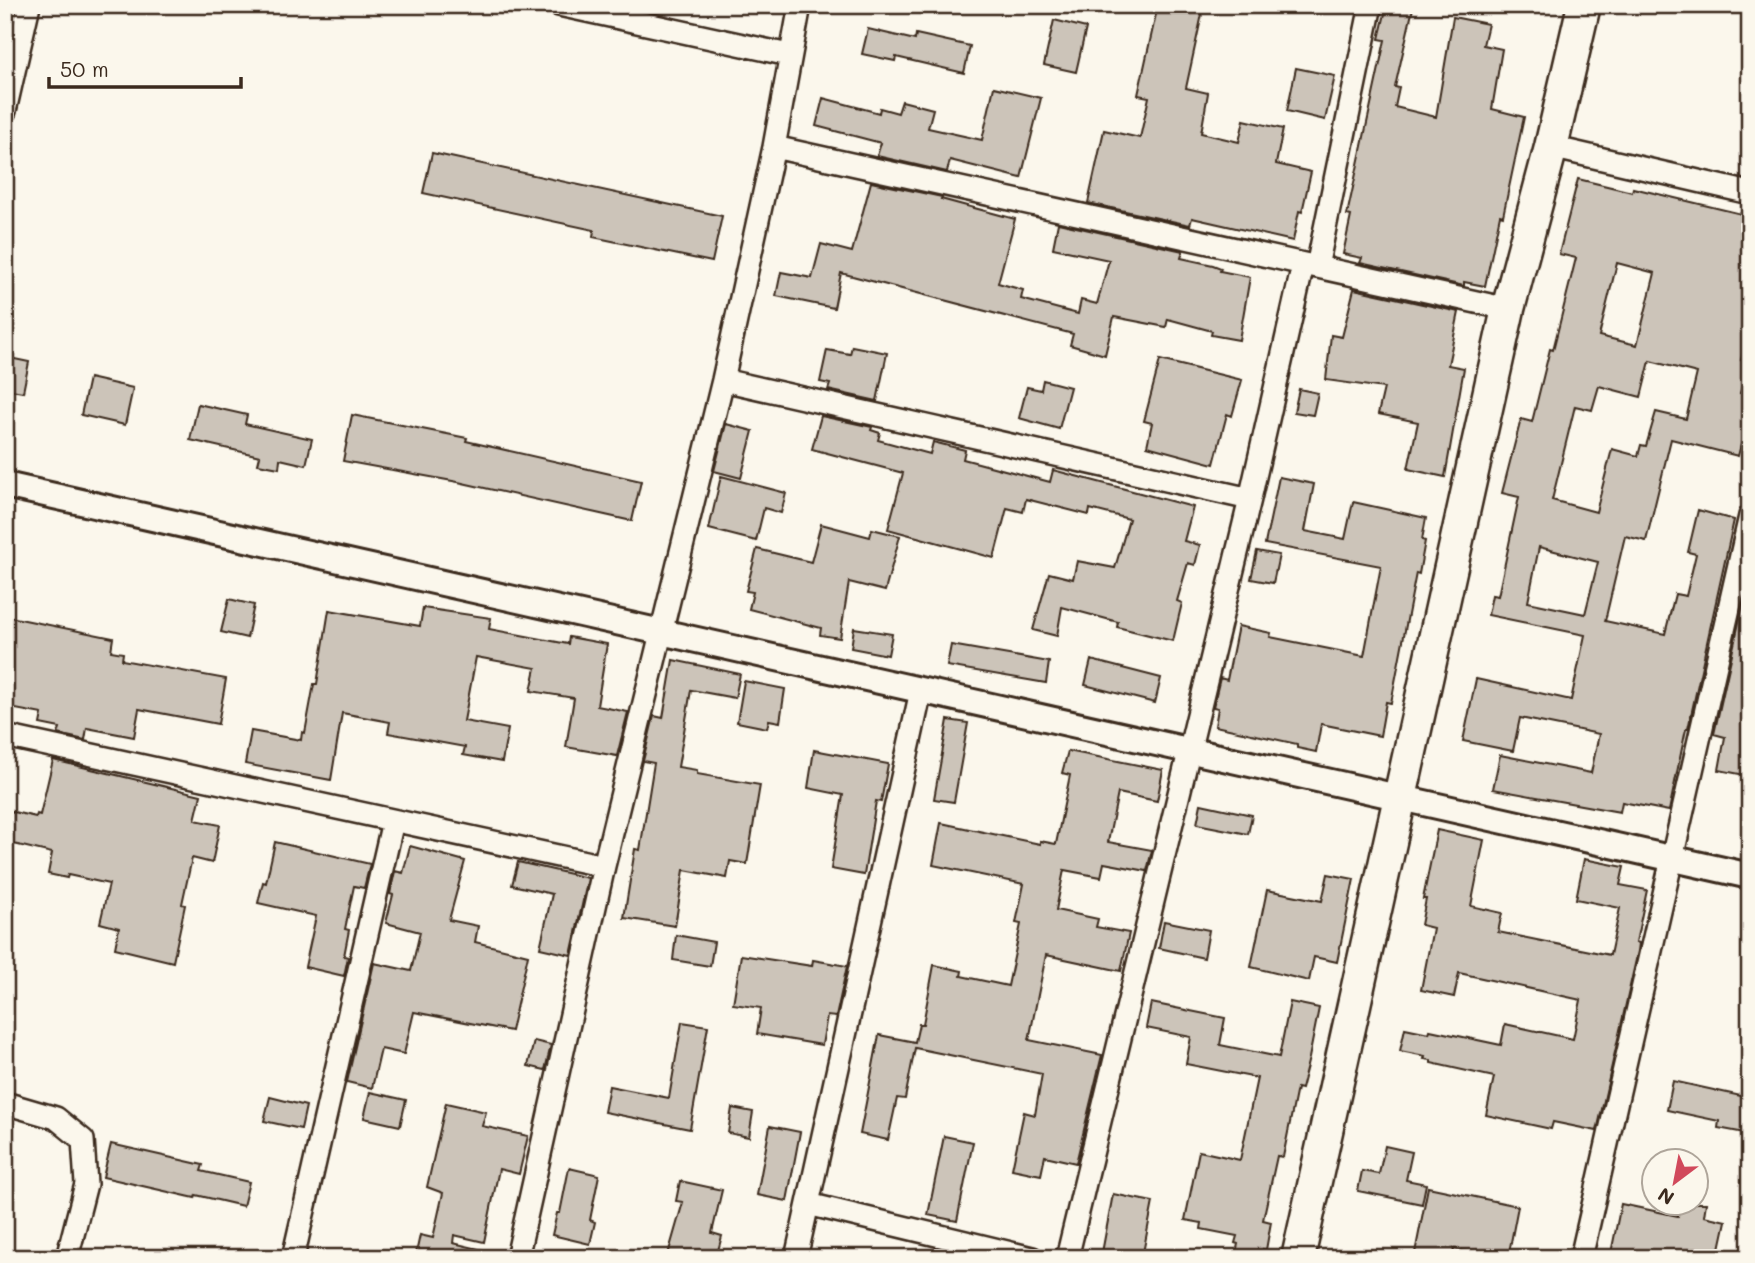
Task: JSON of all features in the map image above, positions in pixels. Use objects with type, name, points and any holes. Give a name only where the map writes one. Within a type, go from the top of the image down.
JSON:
[{"type":"main road","points":[[1298,1258],[1508,309],[1551,147],[1584,5]]},
{"type":"street","points":[[5,111],[29,5]]},
{"type":"street","points":[[559,5],[789,55]]},
{"type":"street","points":[[517,1258],[604,866],[723,380],[774,147],[800,5]]},
{"type":"street","points":[[1067,1258],[1250,499],[1310,266],[1371,5]]},
{"type":"street","points":[[774,147],[1508,309]]},
{"type":"street","points":[[1551,147],[1750,193]]},
{"type":"street","points":[[723,380],[1250,499]]},
{"type":"street","points":[[5,485],[1750,876]]},
{"type":"street","points":[[1581,1258],[1750,516]]},
{"type":"street","points":[[796,1258],[921,691]]},
{"type":"street","points":[[5,736],[604,866]]},
{"type":"street","points":[[293,1258],[393,821]]},
{"type":"street","points":[[5,1102],[56,1118],[83,1140],[86,1184],[67,1258]]},
{"type":"street","points":[[808,1204],[1032,1258]]},
{"type":"building","points":[[1158,5],[1204,5],[1186,88],[1208,93],[1201,133],[1239,142],[1244,120],[1283,129],[1276,164],[1311,172],[1293,241],[1192,218],[1190,225],[1088,203],[1104,130],[1140,138],[1149,97],[1138,95]]},
{"type":"building","points":[[1387,5],[1413,8],[1395,87],[1399,88],[1395,107],[1436,117],[1453,17],[1488,24],[1483,45],[1502,49],[1492,109],[1524,117],[1485,286],[1464,282],[1464,286],[1360,263],[1362,258],[1343,254],[1351,216],[1347,215],[1385,40],[1379,39]]},
{"type":"building","points":[[1054,20],[1086,28],[1076,72],[1044,65]]},
{"type":"building","points":[[868,29],[915,40],[916,34],[970,46],[964,73],[896,57],[895,61],[862,54]]},
{"type":"building","points":[[1296,68],[1335,76],[1325,120],[1287,111]]},
{"type":"building","points":[[994,87],[1041,98],[1021,178],[950,160],[947,172],[877,156],[881,143],[816,126],[823,98],[879,113],[880,108],[898,113],[902,101],[933,109],[928,128],[982,140]]},
{"type":"building","points":[[432,153],[722,216],[712,262],[593,237],[594,230],[423,193]]},
{"type":"building","points":[[1578,179],[1632,192],[1633,188],[1750,216],[1750,325],[1741,360],[1749,362],[1740,393],[1750,396],[1750,410],[1738,456],[1671,439],[1646,541],[1625,536],[1605,621],[1665,634],[1675,594],[1686,596],[1696,554],[1688,552],[1698,510],[1734,520],[1669,811],[1622,802],[1620,812],[1493,789],[1500,755],[1591,773],[1599,734],[1520,718],[1513,751],[1463,741],[1476,679],[1571,700],[1585,635],[1488,615],[1492,595],[1498,596],[1519,497],[1502,493],[1521,419],[1532,422],[1576,258],[1559,254]],"holes":[[[1617,263],[1655,273],[1637,345],[1599,336]],[[1650,361],[1697,373],[1686,419],[1656,412],[1646,446],[1641,445],[1638,456],[1612,449],[1596,512],[1552,500],[1575,406],[1592,410],[1599,386],[1641,397]],[[1539,547],[1598,562],[1585,614],[1528,602]]]},
{"type":"building","points":[[871,182],[942,197],[941,199],[1015,219],[998,283],[1023,290],[1021,299],[1078,314],[1081,300],[1097,304],[1109,260],[1053,248],[1058,223],[1183,251],[1181,258],[1213,265],[1221,268],[1220,271],[1250,277],[1239,340],[1211,335],[1212,331],[1168,319],[1166,327],[1114,317],[1105,355],[1070,345],[1073,334],[841,273],[834,308],[776,296],[781,272],[812,278],[821,244],[852,252]]},
{"type":"building","points":[[1354,289],[1459,312],[1448,365],[1464,368],[1445,477],[1408,469],[1418,422],[1378,414],[1384,388],[1326,380],[1331,335],[1342,337]]},
{"type":"building","points":[[852,346],[887,353],[877,401],[828,390],[830,384],[820,382],[827,350],[850,354]]},
{"type":"building","points":[[5,357],[29,362],[23,392],[5,389]]},
{"type":"building","points":[[1160,360],[1242,380],[1232,416],[1227,414],[1214,464],[1147,446],[1152,423],[1144,421]]},
{"type":"building","points":[[89,378],[133,388],[125,425],[81,415]]},
{"type":"building","points":[[1043,380],[1070,387],[1059,429],[1019,418],[1027,387],[1041,390]]},
{"type":"building","points":[[1299,389],[1318,393],[1313,415],[1294,412]]},
{"type":"building","points":[[198,404],[247,415],[245,424],[312,439],[306,465],[280,459],[279,468],[258,464],[260,456],[190,440]]},
{"type":"building","points":[[352,415],[467,438],[466,441],[641,481],[632,521],[458,482],[343,461]]},
{"type":"building","points":[[821,416],[872,427],[871,430],[880,433],[878,440],[930,454],[933,442],[965,450],[963,459],[1050,482],[1053,470],[1193,507],[1184,541],[1200,545],[1195,565],[1188,563],[1177,601],[1182,603],[1173,641],[1117,627],[1118,622],[1062,607],[1057,636],[1033,630],[1049,573],[1073,579],[1077,561],[1115,568],[1129,519],[1090,509],[1089,515],[1026,499],[1023,512],[1007,508],[994,558],[888,529],[903,473],[812,449]]},
{"type":"building","points":[[726,424],[753,431],[741,478],[714,471]]},
{"type":"building","points":[[721,476],[786,493],[781,513],[764,508],[756,541],[709,529]]},
{"type":"building","points":[[1279,477],[1314,484],[1305,531],[1345,539],[1353,502],[1426,518],[1419,574],[1416,573],[1391,703],[1386,702],[1380,736],[1321,724],[1316,752],[1297,748],[1297,744],[1215,726],[1218,708],[1213,707],[1220,678],[1227,680],[1238,626],[1271,633],[1270,637],[1364,656],[1381,566],[1265,544]]},
{"type":"building","points":[[821,524],[870,537],[872,529],[900,536],[885,591],[849,582],[840,638],[820,635],[821,628],[749,609],[753,592],[746,591],[757,549],[811,562]]},
{"type":"building","points":[[1257,551],[1279,555],[1273,583],[1251,579]]},
{"type":"building","points":[[1747,587],[1750,588],[1750,776],[1719,770],[1725,737],[1714,734]]},
{"type":"building","points":[[229,599],[254,605],[247,638],[221,632]]},
{"type":"building","points":[[423,608],[491,618],[489,629],[568,644],[569,637],[607,644],[597,706],[628,712],[617,756],[566,747],[574,698],[531,691],[536,668],[476,657],[464,721],[508,729],[502,762],[463,755],[465,747],[388,733],[390,722],[342,713],[331,780],[245,764],[251,731],[301,740],[302,732],[305,733],[314,684],[317,684],[329,610],[420,626]]},
{"type":"building","points":[[5,616],[113,638],[111,651],[123,653],[122,660],[226,679],[218,724],[139,709],[134,737],[87,728],[85,740],[58,734],[60,728],[40,724],[42,714],[5,707]]},
{"type":"building","points":[[854,628],[892,634],[888,655],[851,648]]},
{"type":"building","points":[[951,645],[1049,662],[1046,683],[947,666]]},
{"type":"building","points":[[673,660],[740,674],[735,698],[691,690],[678,767],[697,770],[697,774],[760,785],[747,864],[730,861],[727,878],[684,870],[675,926],[624,918],[635,849],[640,850],[654,763],[643,761],[654,716],[663,718]]},
{"type":"building","points":[[1091,660],[1161,678],[1155,703],[1085,685]]},
{"type":"building","points":[[744,681],[785,689],[780,722],[769,720],[767,728],[737,722]]},
{"type":"building","points":[[948,720],[968,723],[954,802],[934,799]]},
{"type":"building","points":[[814,750],[888,764],[881,802],[876,801],[864,875],[831,869],[843,795],[808,788]]},
{"type":"building","points":[[1068,751],[1163,770],[1157,801],[1118,793],[1108,842],[1152,850],[1147,871],[1104,863],[1101,877],[1064,870],[1056,910],[1098,919],[1096,927],[1129,933],[1121,971],[1046,955],[1029,1040],[1102,1055],[1076,1163],[1045,1156],[1041,1175],[1012,1169],[1024,1112],[1035,1115],[1042,1074],[915,1048],[905,1099],[897,1098],[888,1140],[860,1134],[879,1035],[915,1042],[919,1024],[923,1024],[934,965],[962,971],[961,976],[1008,986],[1021,924],[1016,923],[1024,884],[933,865],[941,823],[1040,844],[1040,841],[1056,844],[1070,775],[1062,773]]},
{"type":"building","points":[[53,760],[201,795],[195,820],[220,825],[212,863],[192,858],[173,962],[115,948],[119,928],[100,923],[109,884],[68,875],[67,878],[48,874],[52,853],[5,842],[5,810],[36,817],[37,814],[40,815]]},
{"type":"building","points":[[1201,804],[1252,815],[1248,834],[1197,824]]},
{"type":"building","points":[[1437,830],[1484,840],[1471,906],[1502,913],[1498,932],[1610,955],[1620,908],[1576,899],[1584,859],[1624,867],[1620,885],[1647,890],[1636,942],[1639,943],[1638,951],[1597,1131],[1553,1122],[1551,1129],[1486,1115],[1494,1077],[1431,1063],[1431,1060],[1424,1059],[1425,1056],[1400,1051],[1405,1028],[1429,1033],[1430,1030],[1501,1045],[1505,1024],[1573,1039],[1581,1000],[1459,973],[1454,997],[1421,990],[1433,928],[1421,925],[1426,899],[1423,899]]},
{"type":"building","points":[[275,842],[370,864],[364,888],[354,886],[345,929],[349,930],[344,956],[348,957],[344,976],[305,967],[316,916],[258,903],[263,882],[266,883]]},
{"type":"building","points":[[410,846],[465,861],[449,920],[478,926],[475,942],[528,955],[511,1031],[414,1012],[404,1054],[381,1049],[372,1088],[347,1082],[374,963],[411,971],[420,932],[386,923],[393,895],[390,894],[395,871],[403,873]]},
{"type":"building","points":[[518,862],[588,878],[571,955],[540,948],[552,894],[512,885]]},
{"type":"building","points":[[1328,874],[1354,879],[1337,962],[1314,957],[1309,981],[1251,967],[1267,890],[1322,901]]},
{"type":"building","points":[[1164,921],[1209,930],[1204,958],[1159,948]]},
{"type":"building","points":[[676,935],[714,942],[710,966],[673,960]]},
{"type":"building","points":[[741,955],[812,966],[813,960],[847,966],[836,1017],[827,1016],[822,1045],[757,1034],[761,1008],[733,1004]]},
{"type":"building","points":[[1290,1002],[1319,1008],[1309,1058],[1301,1089],[1297,1088],[1283,1157],[1277,1156],[1263,1220],[1271,1222],[1266,1250],[1263,1249],[1261,1258],[1235,1258],[1237,1236],[1201,1229],[1202,1223],[1185,1220],[1199,1151],[1240,1160],[1257,1078],[1186,1064],[1191,1037],[1146,1028],[1151,1003],[1225,1018],[1220,1045],[1279,1057]]},
{"type":"building","points":[[682,1022],[708,1026],[690,1129],[604,1112],[609,1086],[669,1098]]},
{"type":"building","points":[[534,1041],[551,1045],[545,1070],[528,1066]]},
{"type":"building","points":[[1673,1081],[1750,1098],[1750,1134],[1718,1128],[1719,1121],[1667,1110]]},
{"type":"building","points":[[370,1092],[406,1100],[400,1126],[364,1118]]},
{"type":"building","points":[[270,1097],[306,1106],[301,1129],[264,1121]]},
{"type":"building","points":[[446,1103],[486,1112],[482,1126],[528,1136],[519,1174],[499,1169],[484,1242],[454,1235],[453,1243],[483,1250],[482,1258],[415,1258],[420,1235],[433,1238],[443,1193],[427,1187]]},
{"type":"building","points":[[732,1108],[753,1112],[749,1137],[728,1133]]},
{"type":"building","points":[[770,1126],[800,1132],[787,1201],[757,1195]]},
{"type":"building","points":[[944,1136],[973,1142],[957,1221],[928,1215]]},
{"type":"building","points":[[111,1144],[203,1165],[201,1171],[249,1182],[243,1206],[103,1177]]},
{"type":"building","points":[[1385,1146],[1412,1152],[1406,1180],[1426,1184],[1422,1204],[1358,1191],[1362,1171],[1379,1174]]},
{"type":"building","points":[[569,1168],[599,1175],[590,1220],[595,1222],[590,1244],[552,1235],[557,1213],[560,1213]]},
{"type":"building","points":[[680,1181],[722,1190],[712,1233],[722,1236],[716,1258],[667,1258],[683,1202],[676,1201]]},
{"type":"building","points":[[1428,1187],[1518,1206],[1508,1258],[1454,1249],[1452,1258],[1414,1258]]},
{"type":"building","points":[[1113,1194],[1153,1202],[1142,1258],[1101,1258]]},
{"type":"building","points":[[1621,1204],[1640,1208],[1640,1218],[1710,1217],[1726,1221],[1718,1258],[1610,1258]]}]
